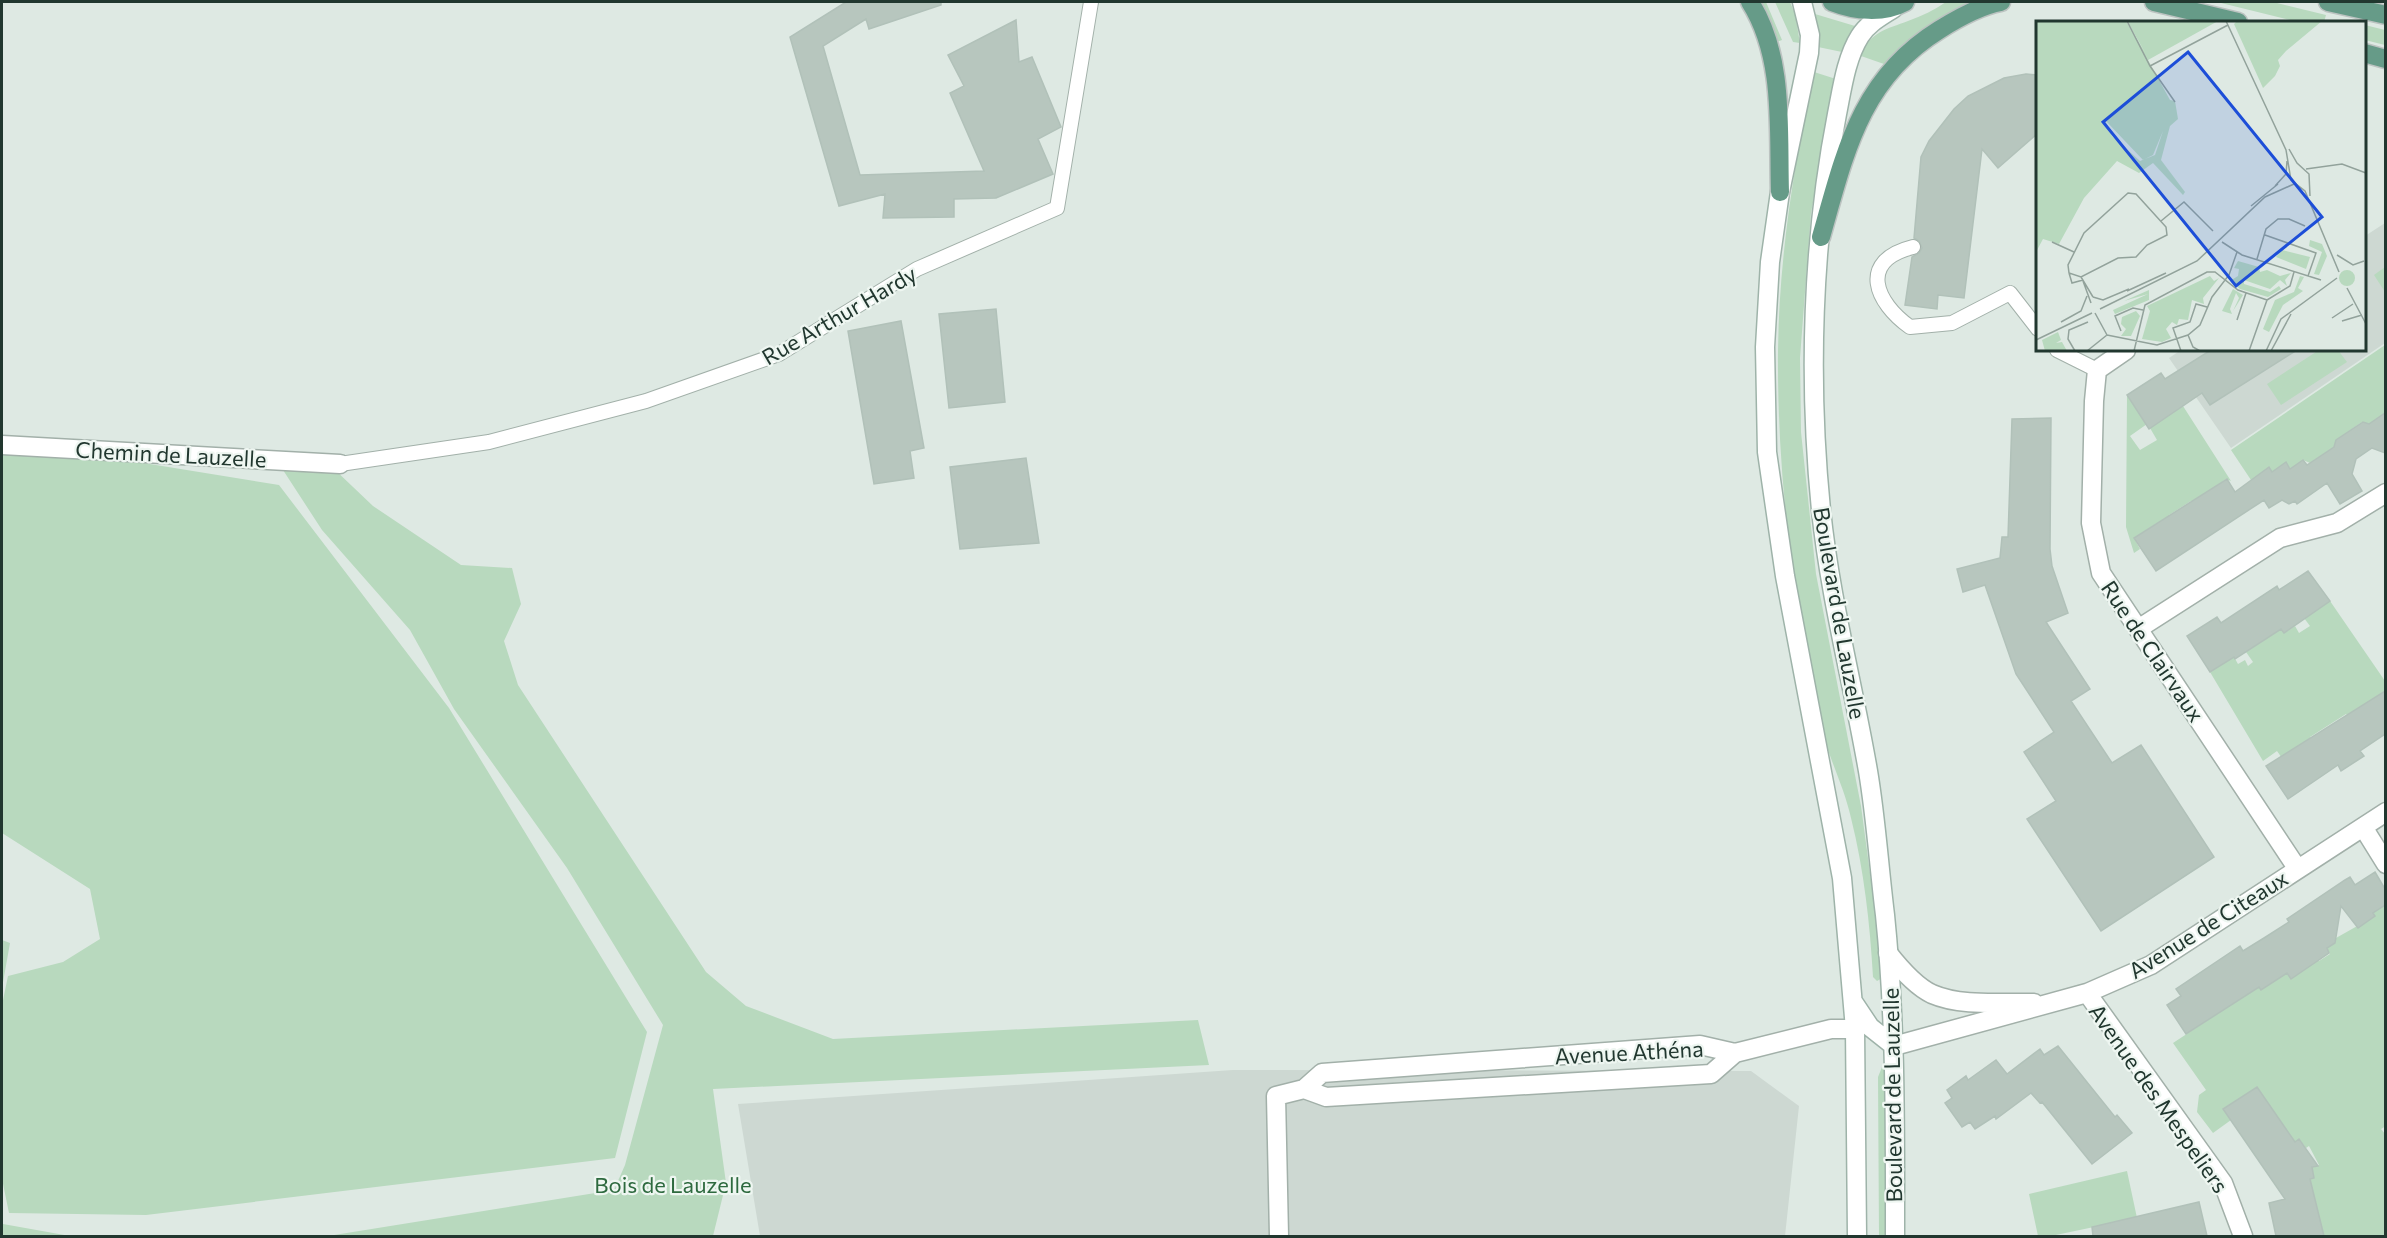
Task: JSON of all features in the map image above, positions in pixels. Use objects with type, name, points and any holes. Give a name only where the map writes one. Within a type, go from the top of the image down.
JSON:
[{"type":"main road","points":[[1750,2],[1770,51],[1775,71],[1780,192]]},
{"type":"main road","points":[[1832,2],[1868,10],[1899,5]]},
{"type":"main road","points":[[1821,237],[1853,131],[1870,97],[1886,74],[1928,37],[1957,18],[2001,2]]},
{"type":"main road","points":[[2154,2],[2234,21]]},
{"type":"main road","points":[[2328,2],[2385,15]]},
{"type":"main road","points":[[2366,53],[2385,58]]},
{"type":"street","name":"Boulevard de Lauzelle","points":[[1802,2],[1810,35],[1809,53],[1780,192],[1770,262],[1765,347],[1767,452],[1785,576],[1842,878],[1856,1029],[1857,1236]]},
{"type":"street","name":"Boulevard de Lauzelle","points":[[1895,1236],[1894,1046],[1888,953],[1868,773],[1835,605],[1821,510],[1814,354],[1821,237],[1830,152],[1849,63],[1859,36],[1868,26],[1899,5]]},
{"type":"street","points":[[2097,370],[2125,351]]},
{"type":"street","name":"Rue de Clairvaux","points":[[2097,370],[2091,523],[2101,573],[2297,868]]},
{"type":"street","name":"Chemin de Lauzelle","points":[[2,445],[340,464]]},
{"type":"street","points":[[2138,629],[2280,538],[2337,524],[2385,493]]},
{"type":"street","name":"Avenue de Citeaux","points":[[1894,1046],[2087,993],[2151,965],[2385,812]]},
{"type":"street","points":[[2363,827],[2385,864]]},
{"type":"street","name":"Avenue de Citeaux","points":[[1888,953],[1919,986],[1932,994],[1973,1001],[2045,1003]]},
{"type":"street","name":"Avenue des Mespeliers","points":[[2087,993],[2223,1184],[2243,1236]]},
{"type":"street","points":[[1853,1001],[1870,1027],[1894,1046]]},
{"type":"street","points":[[1735,1053],[1831,1029],[1856,1029]]},
{"type":"street","name":"Avenue Athéna","points":[[1279,1236],[1276,1096],[1304,1089],[1322,1073],[1700,1045],[1735,1053]]},
{"type":"street","name":"Avenue Athéna","points":[[1304,1089],[1326,1097],[1711,1074],[1735,1053]]},
{"type":"lane","name":"Rue Arthur Hardy","points":[[340,464],[489,442],[646,401],[724,374],[779,354],[918,269],[1057,208],[1091,2]]},
{"type":"lane","points":[[1913,248],[1893,256],[1882,267],[1876,279],[1878,293],[1884,304],[1910,327],[1952,323],[2010,293],[2036,328]]},
{"type":"lane","points":[[2059,351],[2097,370]]},
{"type":"shaded area","points":[[2385,223],[2385,343],[2231,448],[2169,358],[2180,351],[2366,351],[2366,235]]},
{"type":"shaded area","points":[[1233,1070],[1751,1071],[1799,1106],[1785,1236],[760,1236],[738,1104]]},
{"type":"green space","points":[[1758,2],[1766,2],[1782,40],[1777,42]]},
{"type":"green space","points":[[1775,2],[1790,2],[1795,14],[1800,43],[1793,42]]},
{"type":"green space","points":[[1946,2],[1979,2],[1952,13],[1928,28],[1884,64],[1861,56],[1864,48],[1880,32],[1923,15]]},
{"type":"green space","points":[[2217,2],[2273,2],[2326,15],[2324,21],[2294,21]]},
{"type":"green space","points":[[1815,14],[1855,26],[1842,52],[1818,47]]},
{"type":"green space","points":[[2366,25],[2385,30],[2385,45],[2366,40]]},
{"type":"green space","points":[[1814,72],[1836,79],[1811,213],[1800,358],[1801,432],[1816,574],[1861,806],[1884,977],[1877,981],[1873,977],[1866,897],[1856,838],[1848,806],[1821,726],[1802,633],[1789,540],[1780,445],[1778,351],[1781,281],[1794,176]]},
{"type":"green space","points":[[2385,267],[2385,292],[2374,275]]},
{"type":"green space","points":[[2385,345],[2385,413],[2369,424],[2362,422],[2336,440],[2334,447],[2310,463],[2303,460],[2291,469],[2286,463],[2272,472],[2251,480],[2231,450]]},
{"type":"green space","points":[[2317,351],[2339,351],[2347,362],[2281,405],[2267,384]]},
{"type":"green space","points":[[2127,395],[2147,424],[2130,436],[2140,450],[2157,440],[2150,428],[2183,406],[2231,481],[2226,479],[2194,505],[2191,501],[2169,515],[2172,520],[2157,523],[2134,538],[2140,549],[2134,553],[2126,527]]},
{"type":"green space","points":[[2,440],[279,485],[449,708],[647,1032],[615,1158],[146,1215],[9,1213],[2,1179],[2,1005],[8,976],[63,962],[100,939],[90,889],[2,833]]},
{"type":"green space","name":"Bois de Lauzelle","points":[[332,467],[373,506],[461,565],[512,568],[521,604],[504,641],[518,685],[706,972],[746,1006],[833,1039],[1198,1020],[1209,1065],[713,1089],[726,1183],[713,1236],[328,1236],[614,1190],[625,1165],[663,1025],[567,868],[454,709],[410,630],[322,530],[283,470]]},
{"type":"green space","points":[[2330,601],[2385,681],[2385,691],[2350,718],[2346,714],[2310,737],[2312,742],[2284,761],[2277,751],[2263,761],[2210,672],[2234,657],[2238,664],[2245,660],[2248,666],[2253,662],[2246,652],[2281,629],[2284,633],[2295,626],[2299,633],[2310,626],[2304,618]]},
{"type":"green space","points":[[2385,905],[2386,1126],[2381,1129],[2386,1135],[2385,1236],[2324,1236],[2310,1179],[2314,1177],[2312,1167],[2319,1165],[2309,1146],[2306,1148],[2299,1139],[2295,1142],[2257,1087],[2224,1109],[2231,1120],[2213,1133],[2197,1112],[2199,1095],[2206,1090],[2173,1043],[2252,991],[2257,984],[2261,990],[2283,968],[2291,978],[2300,972],[2314,953],[2319,961],[2330,954],[2327,948],[2335,943],[2336,938],[2375,916],[2372,910]]},
{"type":"green space","points":[[2,940],[10,943],[2,988]]},
{"type":"green space","points":[[1882,1067],[1886,1068],[1888,1236],[1879,1236],[1878,1077]]},
{"type":"green space","points":[[2127,1171],[2137,1218],[2051,1236],[2038,1236],[2029,1194]]},
{"type":"green space","points":[[2,1216],[3,1224],[70,1236],[2,1236]]},
{"type":"building","points":[[846,2],[941,2],[941,5],[869,29],[866,19],[823,46],[860,175],[984,171],[950,93],[964,86],[948,55],[1016,20],[1019,62],[1032,57],[1061,127],[1038,139],[1053,174],[996,198],[954,199],[954,217],[883,218],[885,194],[839,206],[790,37]]},
{"type":"building","points":[[2026,74],[2036,75],[2036,135],[1998,168],[1982,149],[1964,298],[1938,295],[1937,309],[1905,305],[1912,257],[1922,248],[1919,241],[1914,238],[1921,157],[1929,141],[1954,109],[1968,96],[2004,78]]},
{"type":"building","points":[[996,309],[1005,402],[949,408],[939,314]]},
{"type":"building","points":[[901,321],[924,448],[910,451],[914,478],[874,484],[848,331]]},
{"type":"building","points":[[2209,351],[2295,351],[2210,405],[2202,393],[2149,429],[2127,395],[2161,373],[2165,379]]},
{"type":"building","points":[[2385,413],[2385,453],[2372,448],[2356,459],[2352,474],[2362,491],[2340,504],[2327,483],[2297,504],[2295,501],[2289,504],[2282,500],[2269,508],[2264,500],[2156,571],[2134,538],[2227,479],[2235,492],[2269,467],[2272,472],[2286,462],[2290,469],[2303,460],[2307,465],[2334,447],[2336,440],[2363,422],[2369,424]]},
{"type":"building","points":[[2051,418],[2050,549],[2052,566],[2068,613],[2046,622],[2090,689],[2071,701],[2112,763],[2141,745],[2214,857],[2101,931],[2027,819],[2056,801],[2024,752],[2054,732],[2016,674],[1985,585],[1963,592],[1957,569],[2000,558],[2002,537],[2008,537],[2012,419]]},
{"type":"building","points":[[1026,458],[1039,543],[960,549],[950,467]]},
{"type":"building","points":[[2308,571],[2330,601],[2284,633],[2281,629],[2235,659],[2234,657],[2210,672],[2187,636],[2217,617],[2221,623],[2277,586],[2279,590]]},
{"type":"building","points":[[2385,691],[2385,734],[2360,751],[2364,756],[2341,771],[2338,765],[2288,799],[2266,766]]},
{"type":"building","points":[[2375,872],[2385,889],[2385,905],[2373,913],[2375,916],[2358,928],[2341,906],[2335,943],[2327,948],[2329,953],[2291,979],[2287,973],[2261,990],[2259,987],[2186,1034],[2167,1005],[2181,996],[2176,989],[2240,946],[2243,951],[2289,922],[2287,919],[2350,877],[2355,885]]},
{"type":"building","points":[[2058,1046],[2115,1117],[2117,1115],[2132,1133],[2092,1164],[2042,1102],[2040,1103],[2031,1093],[1996,1119],[1995,1116],[1975,1129],[1970,1122],[1962,1127],[1945,1103],[1952,1098],[1947,1090],[1966,1076],[1968,1080],[1996,1060],[2007,1074],[2040,1049],[2044,1055]]},
{"type":"building","points":[[2257,1087],[2295,1142],[2299,1139],[2318,1166],[2312,1167],[2314,1178],[2310,1179],[2324,1236],[2276,1236],[2269,1203],[2285,1199],[2223,1109]]},
{"type":"building","points":[[2199,1202],[2207,1236],[2093,1236],[2092,1227]]}]
